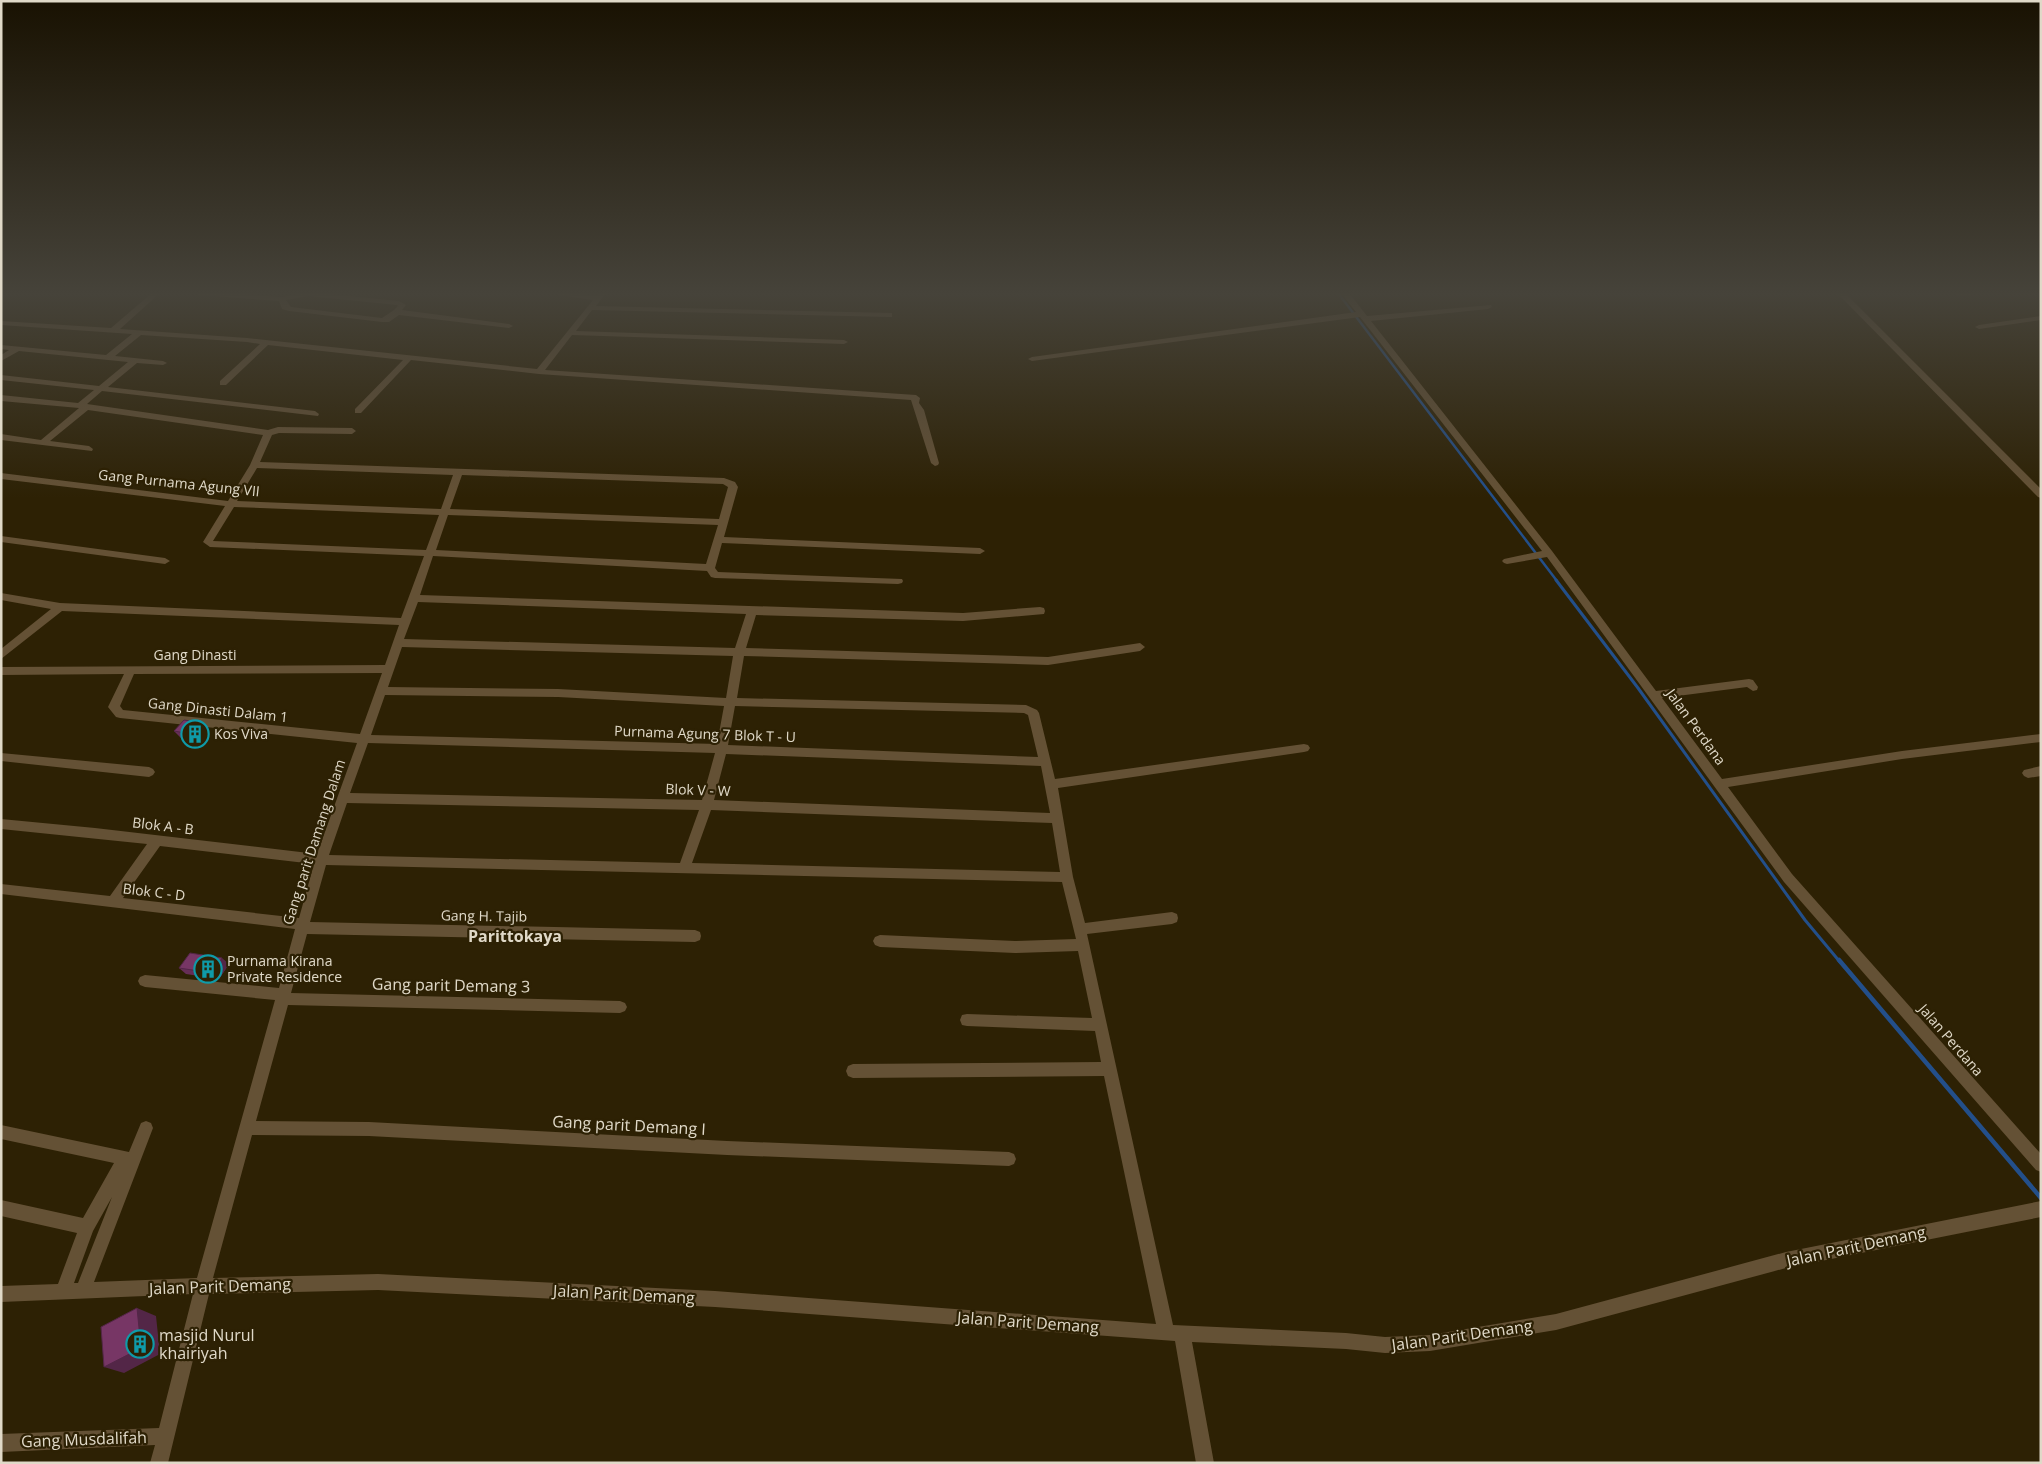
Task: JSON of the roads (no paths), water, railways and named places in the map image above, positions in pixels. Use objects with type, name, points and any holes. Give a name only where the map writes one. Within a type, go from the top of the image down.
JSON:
[{"type":"street","points":[[42,443],[83,407],[100,388],[132,361]]},
{"type":"street","points":[[144,361],[163,364]]},
{"type":"street","points":[[223,383],[246,361]]},
{"type":"street","points":[[358,411],[406,361]]},
{"type":"street","points":[[447,361],[539,372],[916,398],[915,403],[920,410],[935,463]]},
{"type":"street","points":[[539,372],[548,361]]},
{"type":"street","name":"Jalan Perdana","points":[[1394,361],[1541,554],[1655,696],[1788,878],[2041,1165]]},
{"type":"street","points":[[1909,361],[2041,495]]},
{"type":"street","points":[[1,377],[315,414]]},
{"type":"street","points":[[1,398],[83,407],[268,433],[278,430],[352,431]]},
{"type":"street","points":[[268,433],[254,465],[208,541],[210,544],[431,553],[710,568]]},
{"type":"street","points":[[1,438],[89,449]]},
{"type":"street","points":[[254,465],[724,482],[732,484],[733,487],[710,568]]},
{"type":"street","name":"Gang parit Damang Dalam","points":[[160,1463],[203,1286],[321,860],[404,622],[431,553],[458,472]]},
{"type":"street","name":"Gang Purnama Agung VII","points":[[1,476],[230,504],[723,522]]},
{"type":"street","points":[[1,540],[165,561]]},
{"type":"street","points":[[718,540],[980,551]]},
{"type":"street","points":[[1506,561],[1541,554]]},
{"type":"street","points":[[710,568],[715,575],[898,580]]},
{"type":"street","points":[[1,596],[60,607],[404,622]]},
{"type":"street","points":[[414,598],[752,612],[964,617],[1040,611]]},
{"type":"street","points":[[1,655],[60,607]]},
{"type":"street","points":[[684,869],[706,805],[722,749],[732,702],[739,653],[752,612]]},
{"type":"street","points":[[398,643],[903,659],[1048,661],[1140,647]]},
{"type":"street","name":"Gang Dinasti","points":[[1,671],[388,669]]},
{"type":"street","name":"Gang Dinasti Dalam 1","points":[[131,670],[114,707],[120,714],[364,739]]},
{"type":"street","points":[[1655,696],[1749,683],[1753,687]]},
{"type":"street","points":[[380,690],[558,693],[732,702],[1026,709],[1033,713],[1051,784],[1054,818],[1080,928],[1109,1069],[1205,1463]]},
{"type":"street","points":[[1720,784],[1902,755],[2041,738]]},
{"type":"street","name":"Purnama Agung 7 Blok T - U","points":[[364,739],[722,749],[1045,762]]},
{"type":"street","points":[[1051,784],[1304,748]]},
{"type":"street","points":[[1,757],[149,772]]},
{"type":"street","points":[[2028,773],[2041,771]]},
{"type":"street","name":"Blok V - W","points":[[344,798],[706,805],[1054,818]]},
{"type":"street","name":"Blok A - B","points":[[1,824],[157,840],[321,860],[1067,877]]},
{"type":"street","points":[[114,902],[157,840]]},
{"type":"street","name":"Blok C - D","points":[[1,889],[302,926]]},
{"type":"street","points":[[1080,928],[1172,918]]},
{"type":"street","name":"Gang H. Tajib","points":[[302,926],[695,936]]},
{"type":"street","points":[[880,941],[1015,947],[1083,945]]},
{"type":"street","name":"Gang parit Demang 3","points":[[145,981],[282,997],[620,1007]]},
{"type":"street","points":[[967,1020],[1100,1024]]},
{"type":"street","points":[[853,1072],[1109,1069]]},
{"type":"street","points":[[83,1291],[146,1128]]},
{"type":"street","name":"Gang parit Demang I","points":[[246,1128],[369,1129],[727,1148],[1009,1159]]},
{"type":"street","points":[[1,1132],[125,1158],[87,1227],[62,1292]]},
{"type":"street","points":[[1,1208],[87,1227]]},
{"type":"street","name":"Jalan Parit Demang","points":[[1,1294],[203,1286],[378,1282],[715,1299],[1174,1332],[1346,1340],[1384,1345],[1430,1342],[1556,1322],[1786,1260],[2041,1209]]},
{"type":"street","name":"Gang Musdalifah","points":[[1,1442],[166,1436]]},
{"type":"waterway","points":[[1390,361],[1557,581]]},
{"type":"waterway","points":[[1556,580],[1638,688],[1805,920],[1840,962]]},
{"type":"waterway","points":[[1839,960],[2041,1198]]},
{"type":"place","name":"Kos Viva","points":[[195,734]]},
{"type":"place","name":"Purnama Kirana Private Residence","points":[[208,969]]},
{"type":"place","name":"masjid Nurul khairiyah","points":[[140,1344]]},
{"type":"district","name":"Parittokaya","points":[[515,936]]}]
